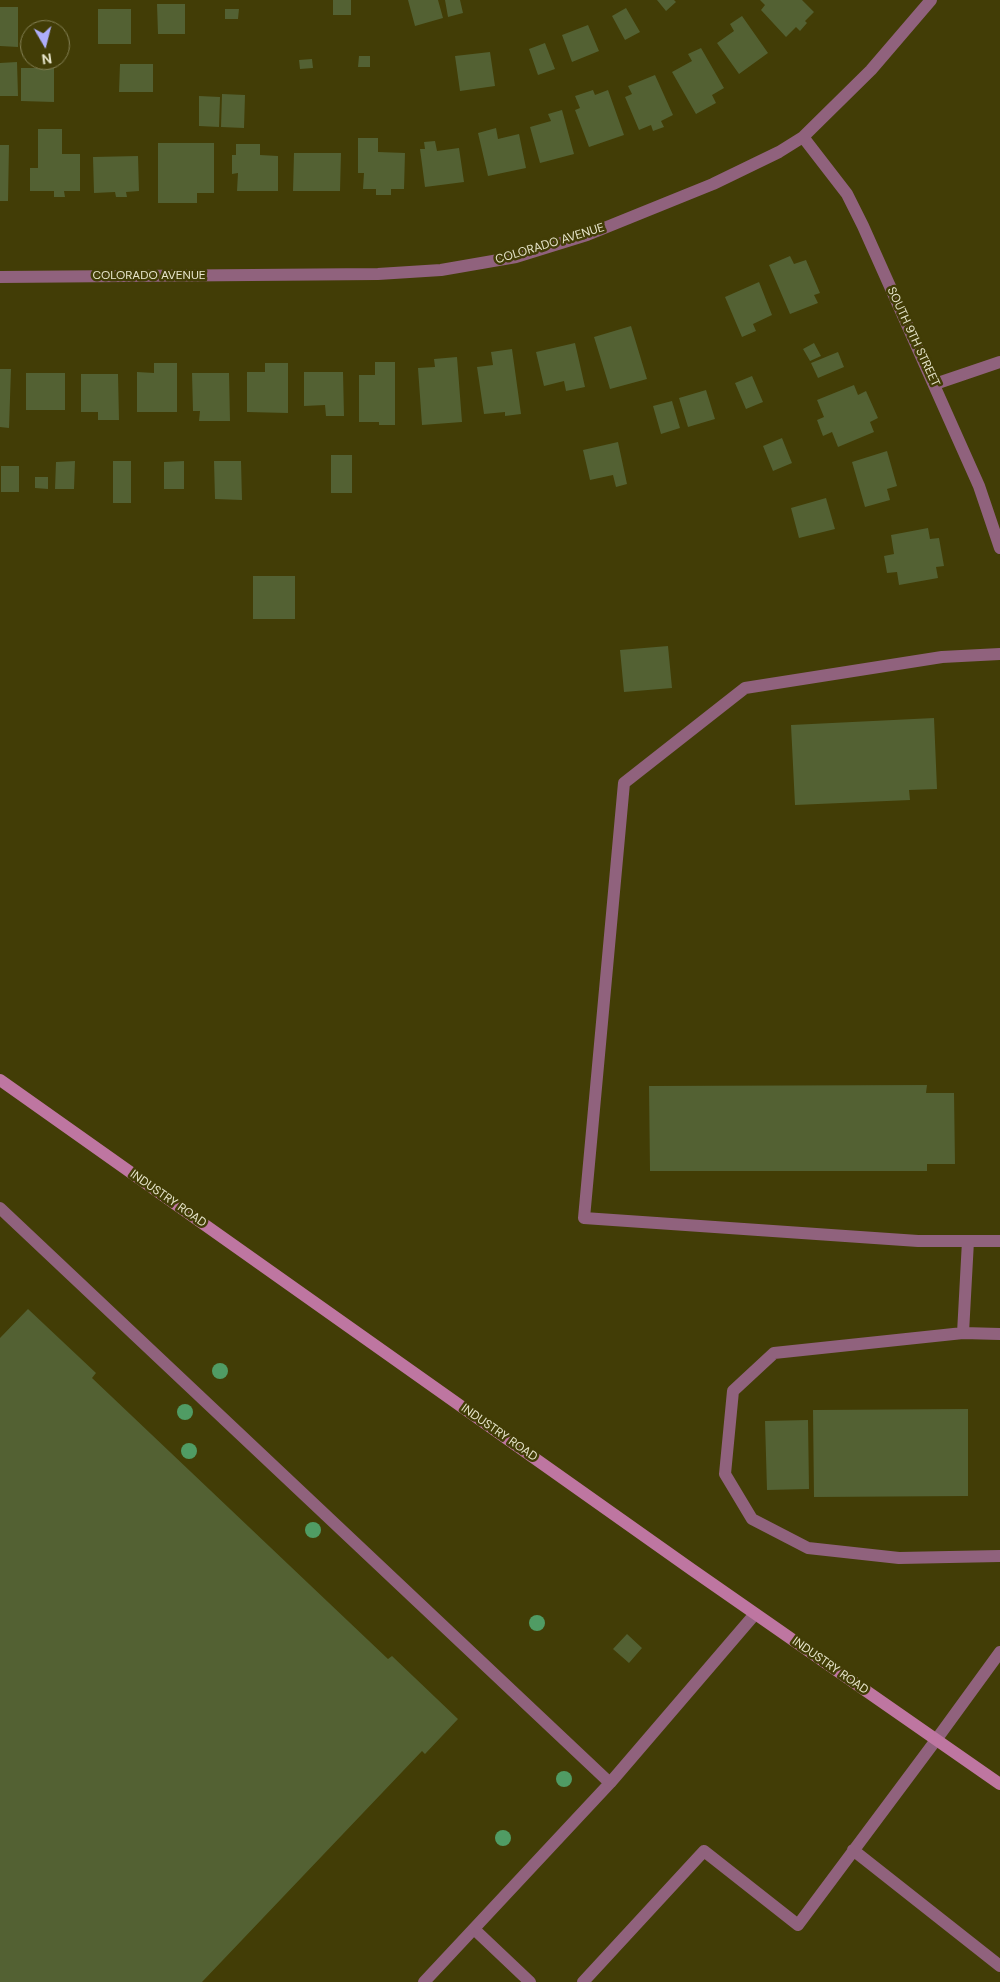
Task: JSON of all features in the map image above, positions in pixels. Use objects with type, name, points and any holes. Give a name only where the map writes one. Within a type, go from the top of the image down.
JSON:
[{"type":"main road","name":"INDUSTRY ROAD","points":[[2,1085],[1000,1784]]},
{"type":"street","name":"COLORADO AVENUE","points":[[0,277],[378,274],[484,264],[516,258],[587,235],[713,184],[779,152],[804,137],[871,70],[931,0]]},
{"type":"street","name":"SOUTH 9TH STREET","points":[[804,137],[847,194],[909,332],[935,384],[979,486],[1000,548]]},
{"type":"street","points":[[935,384],[1000,362]]},
{"type":"street","points":[[1000,654],[942,657],[745,688],[624,782],[584,1218],[918,1241],[1000,1241]]},
{"type":"street","points":[[0,1208],[610,1783]]},
{"type":"street","points":[[963,1333],[968,1241]]},
{"type":"street","points":[[1000,1334],[963,1333],[774,1353],[733,1391],[725,1474],[752,1519],[808,1548],[899,1558],[1000,1556]]},
{"type":"street","points":[[424,1982],[610,1783],[755,1614]]},
{"type":"street","points":[[583,1982],[704,1852],[798,1924],[1000,1652]]},
{"type":"street","points":[[853,1850],[1000,1966]]},
{"type":"street","points":[[474,1929],[530,1982]]},
{"type":"building","points":[[333,0],[351,0],[351,15],[333,15]]},
{"type":"building","points":[[408,0],[438,0],[443,18],[415,26]]},
{"type":"building","points":[[445,0],[460,0],[463,13],[448,17]]},
{"type":"building","points":[[657,0],[674,0],[676,2],[666,11]]},
{"type":"building","points":[[760,0],[802,0],[814,12],[805,21],[807,23],[800,31],[796,27],[786,37],[761,10],[765,5]]},
{"type":"building","points":[[157,4],[185,4],[185,34],[158,34]]},
{"type":"building","points":[[0,7],[18,7],[18,47],[0,46]]},
{"type":"building","points":[[626,8],[640,32],[625,40],[612,16]]},
{"type":"building","points":[[98,9],[131,9],[131,44],[98,44]]},
{"type":"building","points":[[225,9],[239,9],[238,19],[225,19]]},
{"type":"building","points":[[742,16],[768,53],[739,74],[717,43],[734,31],[730,24]]},
{"type":"building","points":[[588,25],[599,51],[572,62],[562,35]]},
{"type":"building","points":[[545,43],[555,69],[538,75],[529,49]]},
{"type":"building","points":[[701,48],[724,88],[712,95],[716,103],[696,114],[672,72],[692,61],[688,54]]},
{"type":"building","points":[[490,52],[495,86],[460,91],[455,56]]},
{"type":"building","points":[[359,56],[370,56],[370,67],[358,67]]},
{"type":"building","points":[[312,59],[313,68],[300,69],[299,60]]},
{"type":"building","points":[[17,62],[18,96],[0,96],[0,63]]},
{"type":"building","points":[[120,64],[153,64],[153,92],[119,92]]},
{"type":"building","points":[[21,70],[54,70],[54,102],[21,101]]},
{"type":"building","points":[[655,75],[673,115],[661,121],[664,127],[653,131],[651,125],[639,130],[625,97],[632,94],[628,86]]},
{"type":"building","points":[[593,90],[595,95],[608,90],[624,135],[589,147],[575,110],[580,108],[575,96]]},
{"type":"building","points":[[222,94],[245,95],[244,128],[221,127]]},
{"type":"building","points":[[199,96],[220,97],[219,127],[199,126]]},
{"type":"building","points":[[562,110],[574,154],[540,163],[530,127],[551,121],[548,114]]},
{"type":"building","points":[[496,128],[498,139],[519,134],[526,168],[488,176],[478,133]]},
{"type":"building","points":[[38,129],[62,129],[62,154],[80,154],[80,191],[64,191],[65,197],[54,197],[54,191],[30,191],[30,168],[38,168]]},
{"type":"building","points":[[358,138],[378,138],[378,152],[405,153],[404,189],[391,189],[391,195],[376,195],[376,189],[363,189],[364,173],[358,173]]},
{"type":"building","points":[[435,141],[437,151],[459,148],[464,182],[425,187],[420,149],[425,149],[424,142]]},
{"type":"building","points":[[158,143],[214,143],[214,193],[197,193],[197,203],[158,203]]},
{"type":"building","points":[[236,144],[260,144],[260,155],[278,156],[278,191],[237,191],[238,173],[232,174],[232,155],[236,155]]},
{"type":"building","points":[[0,145],[9,145],[8,201],[0,201]]},
{"type":"building","points":[[294,153],[341,153],[340,191],[293,191]]},
{"type":"building","points":[[138,156],[139,191],[126,192],[127,197],[116,197],[115,192],[94,193],[93,157]]},
{"type":"building","points":[[790,256],[794,264],[806,260],[820,293],[814,295],[818,303],[790,314],[769,265]]},
{"type":"building","points":[[759,282],[772,315],[753,324],[756,331],[742,337],[725,297]]},
{"type":"building","points":[[631,326],[647,379],[610,389],[594,337]]},
{"type":"building","points":[[575,343],[585,387],[566,391],[564,381],[544,386],[536,352]]},
{"type":"building","points":[[814,343],[821,356],[810,361],[803,349]]},
{"type":"building","points":[[512,349],[521,414],[505,416],[505,412],[484,414],[477,367],[493,365],[491,352]]},
{"type":"building","points":[[838,352],[844,367],[818,378],[811,363]]},
{"type":"building","points":[[457,357],[462,422],[422,425],[418,368],[435,367],[434,359]]},
{"type":"building","points":[[375,362],[395,362],[395,425],[379,425],[379,422],[359,422],[359,375],[375,375]]},
{"type":"building","points":[[154,363],[177,363],[177,412],[137,412],[137,372],[154,373]]},
{"type":"building","points":[[265,363],[288,363],[288,413],[247,412],[247,372],[265,372]]},
{"type":"building","points":[[0,369],[11,369],[9,428],[0,427]]},
{"type":"building","points":[[304,372],[343,372],[344,416],[326,416],[325,405],[304,406]]},
{"type":"building","points":[[26,373],[65,373],[65,410],[26,410]]},
{"type":"building","points":[[192,373],[229,373],[230,421],[199,421],[200,411],[193,411]]},
{"type":"building","points":[[81,374],[118,374],[119,420],[98,420],[98,412],[81,412]]},
{"type":"building","points":[[752,376],[763,402],[746,409],[735,383]]},
{"type":"building","points":[[854,385],[858,395],[866,391],[878,418],[870,422],[874,432],[838,447],[832,432],[823,436],[817,420],[824,417],[817,400]]},
{"type":"building","points":[[706,390],[715,419],[688,427],[679,398]]},
{"type":"building","points":[[672,401],[680,428],[661,434],[653,406]]},
{"type":"building","points":[[782,438],[792,463],[773,471],[763,446]]},
{"type":"building","points":[[618,442],[627,484],[616,487],[613,475],[590,480],[583,450]]},
{"type":"building","points":[[887,451],[897,486],[887,489],[890,500],[865,507],[852,462]]},
{"type":"building","points":[[331,455],[352,455],[352,493],[331,493]]},
{"type":"building","points":[[75,461],[74,489],[55,489],[56,462]]},
{"type":"building","points":[[113,461],[131,461],[131,503],[113,503]]},
{"type":"building","points":[[184,461],[184,489],[164,489],[164,462]]},
{"type":"building","points":[[214,461],[241,461],[242,500],[215,499]]},
{"type":"building","points":[[1,466],[19,466],[19,492],[1,492]]},
{"type":"building","points":[[35,477],[48,477],[48,489],[35,488]]},
{"type":"building","points":[[826,498],[835,529],[799,538],[791,508]]},
{"type":"building","points":[[928,528],[930,539],[939,538],[944,566],[936,567],[938,578],[899,585],[897,572],[887,573],[884,556],[894,554],[891,535]]},
{"type":"building","points":[[253,576],[295,576],[295,619],[253,619]]},
{"type":"building","points":[[668,646],[672,688],[624,692],[620,650]]},
{"type":"building","points":[[934,718],[937,789],[909,790],[910,800],[795,805],[791,725]]},
{"type":"building","points":[[927,1085],[926,1093],[954,1093],[955,1164],[927,1164],[927,1171],[650,1171],[649,1086]]},
{"type":"building","points":[[28,1309],[96,1373],[92,1378],[388,1659],[392,1656],[458,1719],[425,1754],[422,1751],[202,1982],[0,1982],[0,1338]]},
{"type":"building","points":[[968,1409],[968,1496],[814,1497],[813,1410]]},
{"type":"building","points":[[808,1420],[809,1489],[767,1490],[765,1421]]},
{"type":"building","points":[[627,1634],[642,1648],[629,1663],[613,1649]]}]
